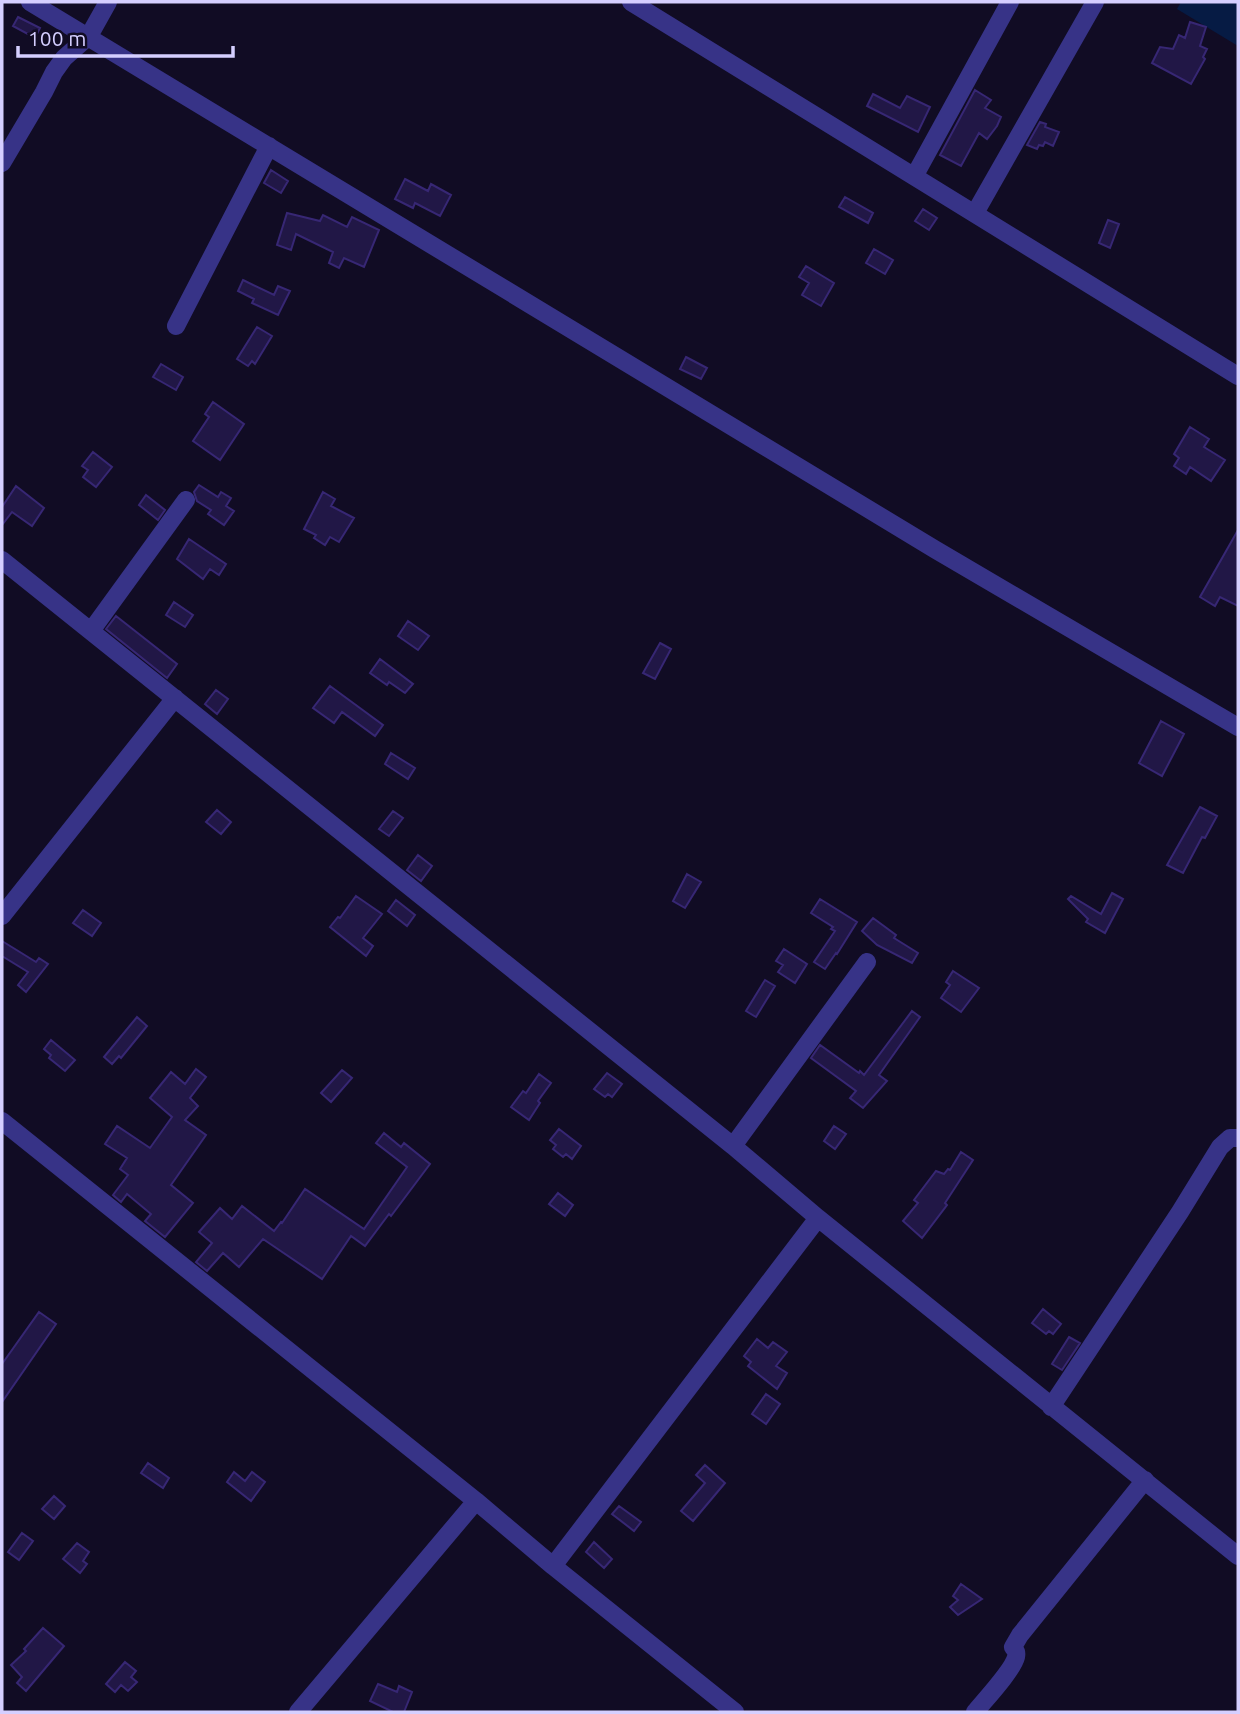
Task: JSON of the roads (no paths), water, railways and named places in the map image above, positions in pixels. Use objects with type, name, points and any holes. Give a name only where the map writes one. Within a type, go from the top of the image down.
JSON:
[{"type":"street","points":[[30,2],[924,542],[1238,727]]},
{"type":"street","points":[[2,163],[54,72],[64,58],[89,36],[108,2]]},
{"type":"street","points":[[631,2],[1238,376]]},
{"type":"street","points":[[915,176],[1010,2]]},
{"type":"street","points":[[975,213],[1095,2]]},
{"type":"street","points":[[176,326],[269,146]]},
{"type":"street","points":[[90,631],[186,500]]},
{"type":"street","points":[[2,560],[733,1146],[818,1218],[1238,1556]]},
{"type":"street","points":[[2,916],[175,698]]},
{"type":"street","points":[[733,1146],[867,962]]},
{"type":"street","points":[[2,1121],[735,1712]]},
{"type":"street","points":[[1051,1407],[1220,1147],[1230,1138],[1238,1138]]},
{"type":"street","points":[[553,1566],[818,1218]]},
{"type":"street","points":[[975,1712],[1015,1660],[1017,1655],[1013,1647],[1020,1635],[1145,1480]]},
{"type":"street","points":[[298,1712],[476,1501]]},
{"type":"water","points":[[1181,2],[1238,2],[1238,46],[1177,9]]}]
